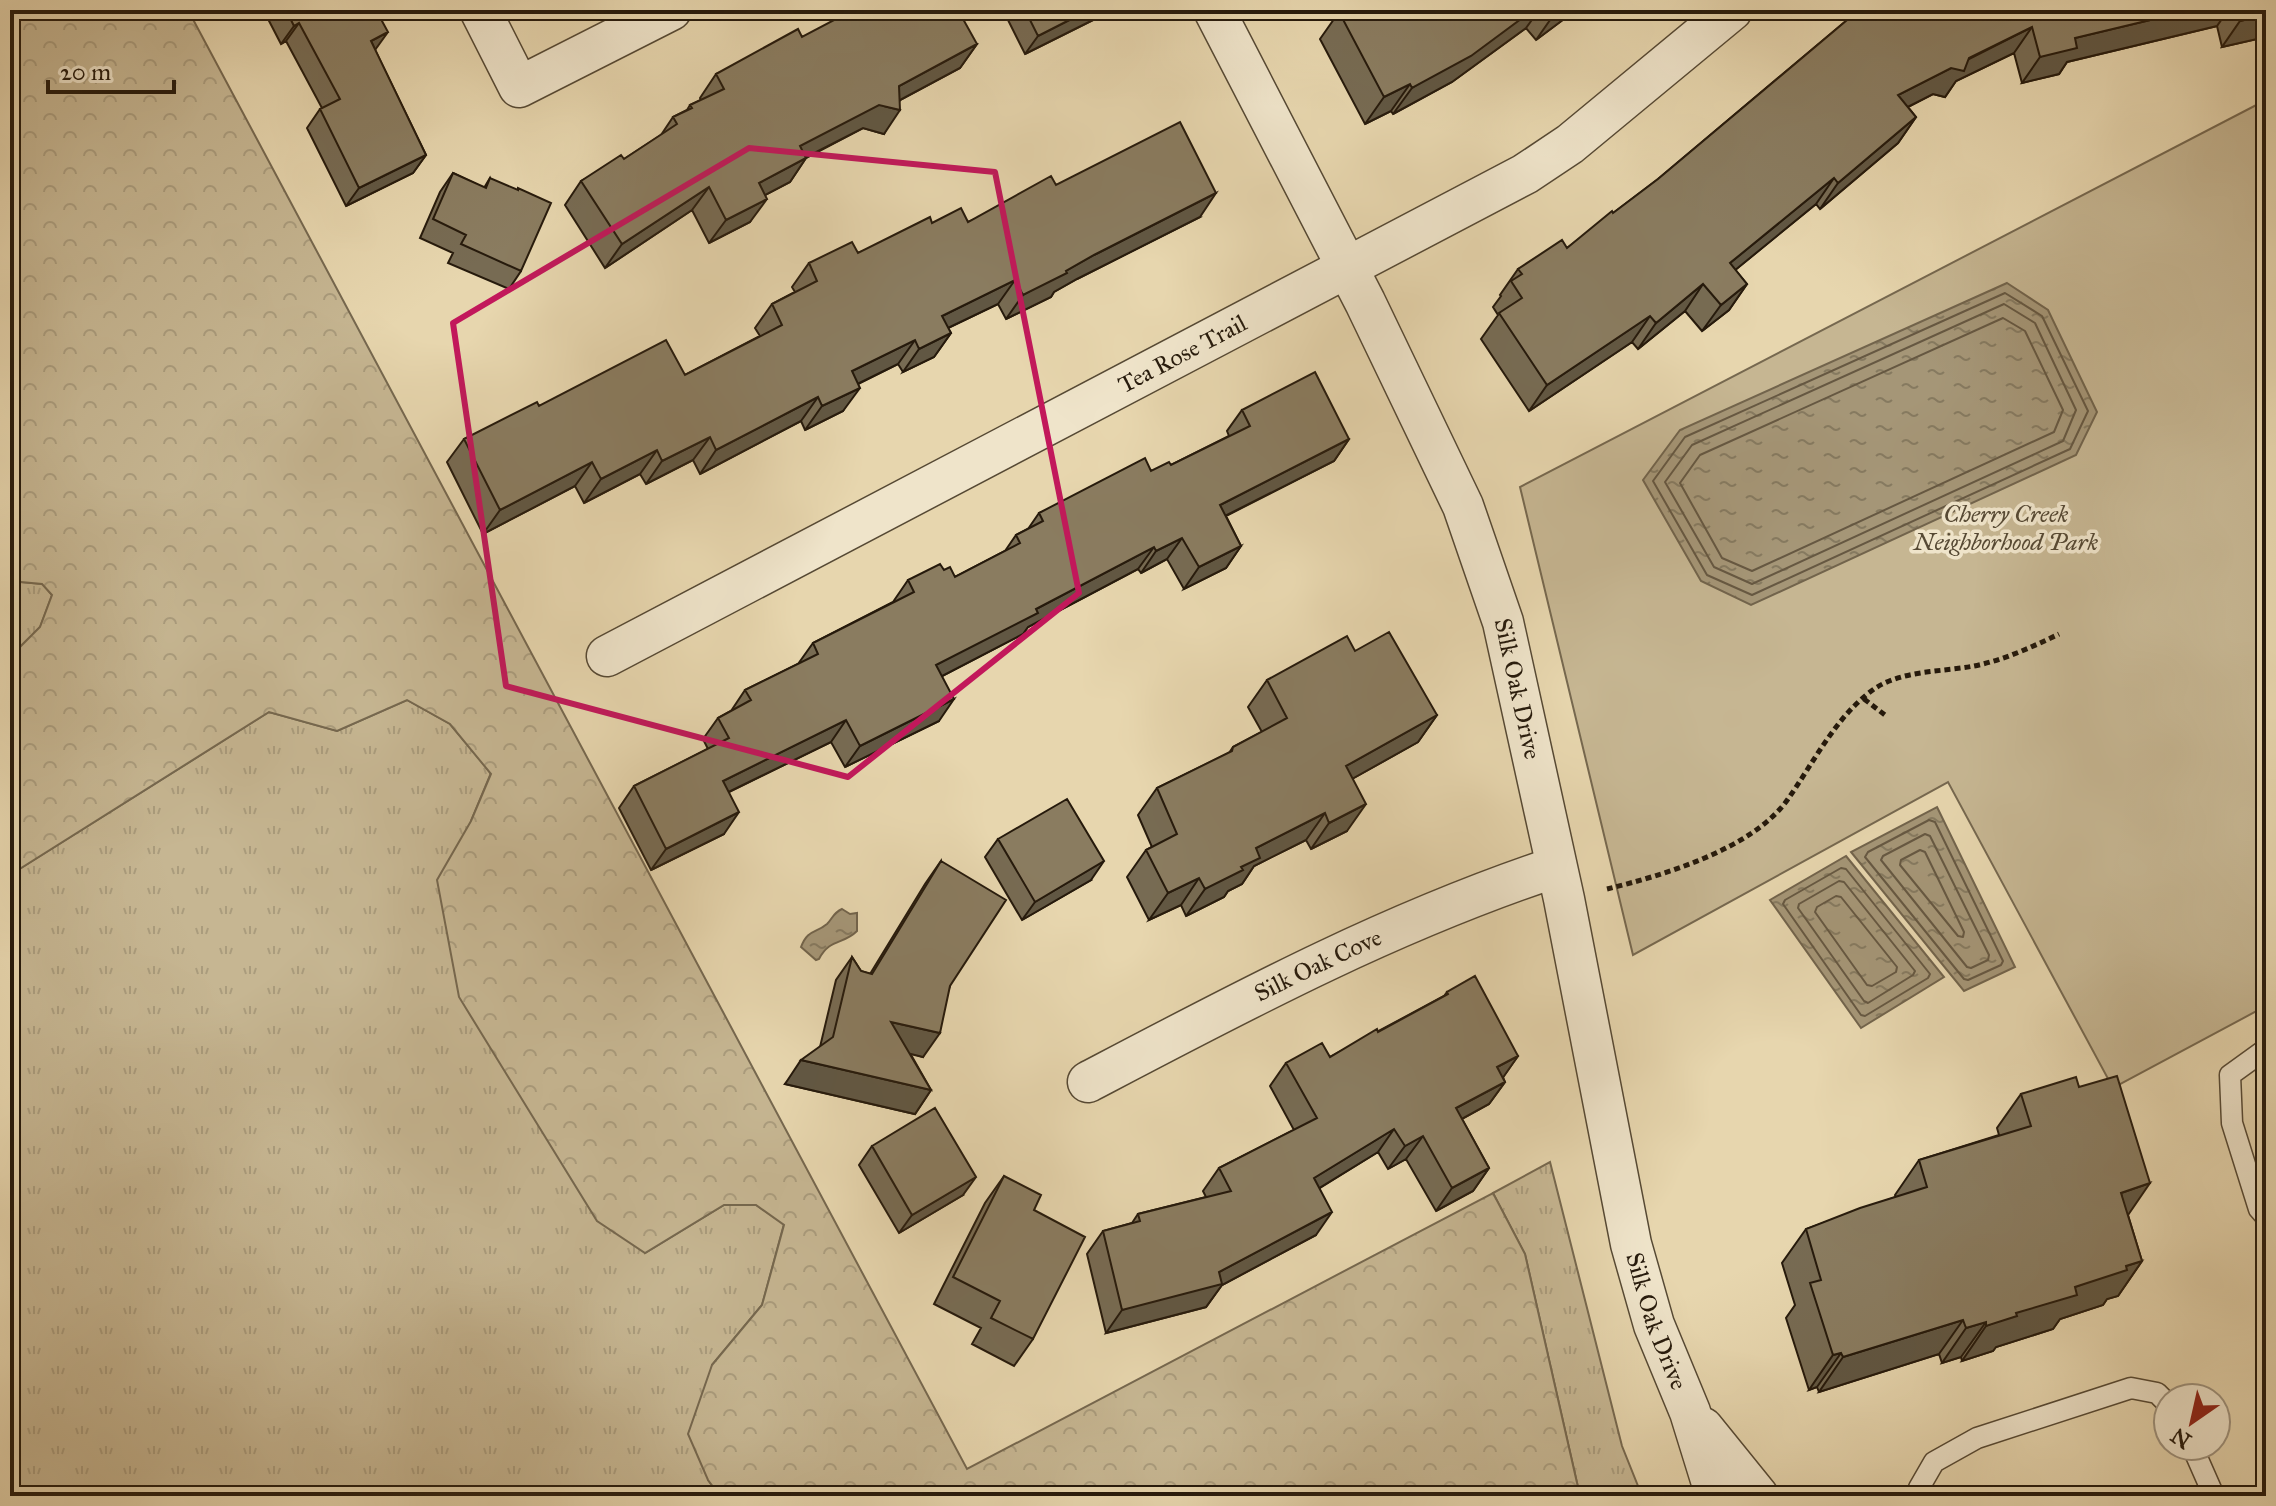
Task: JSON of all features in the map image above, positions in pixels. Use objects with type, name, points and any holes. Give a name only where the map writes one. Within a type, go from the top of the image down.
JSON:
[{"type":"street","points":[[480,10],[519,87],[671,10]]},
{"type":"street","name":"Silk Oak Drive","points":[[1214,10],[1348,269],[1463,506],[1503,622],[1556,867],[1631,1244],[1654,1325],[1690,1412],[1716,1496]]},
{"type":"street","name":"Tea Rose Trail","points":[[607,656],[1525,174],[1570,144],[1732,10]]},
{"type":"street","name":"Silk Oak Cove","points":[[1088,1082],[1343,951],[1500,886],[1556,867]]},
{"type":"street","name":"Silk Oak Drive","points":[[1690,1412],[1758,1496]]},
{"type":"lane","points":[[2266,1049],[2230,1075],[2232,1123],[2259,1209],[2266,1217]]},
{"type":"lane","points":[[1919,1496],[1919,1488],[1934,1462],[1977,1438],[2131,1388],[2152,1392]]},
{"type":"lane","points":[[2199,1462],[2214,1496]]},
{"type":"path","points":[[1607,889],[1694,861],[1745,838],[1787,801],[1840,724],[1875,689],[1893,681],[1994,661],[2059,634]]},
{"type":"path","points":[[1864,699],[1885,715]]},
{"type":"highlighted area","points":[[749,148],[995,172],[1079,593],[848,777],[506,686],[453,323]]},
{"type":"green space","points":[[10,10],[188,10],[967,1469],[1493,1193],[1525,1254],[1580,1496],[720,1496],[708,1480],[688,1434],[712,1365],[762,1305],[784,1225],[756,1205],[724,1205],[645,1253],[597,1221],[459,997],[437,880],[471,821],[491,774],[450,724],[407,700],[337,731],[269,712],[10,875],[10,657],[40,627],[52,595],[42,584],[10,581]]},
{"type":"green space","name":"Cherry Creek Neighborhood Park","points":[[2266,100],[2266,1006],[2113,1088],[1948,782],[1633,955],[1520,487]]},
{"type":"green space","points":[[10,581],[43,584],[52,595],[40,627],[10,657]]},
{"type":"green space","points":[[407,700],[450,724],[491,773],[471,821],[645,1253],[724,1205],[756,1205],[784,1224],[762,1305],[712,1365],[708,1480],[720,1496],[10,1496],[10,875],[269,712],[337,731]]},
{"type":"green space","points":[[1550,1162],[1622,1446],[1642,1496],[1580,1496],[1525,1254],[1493,1193]]},
{"type":"water","points":[[2007,283],[2048,310],[2097,412],[2076,455],[1751,605],[1701,581],[1643,480],[1680,430]]},
{"type":"water","points":[[1937,807],[2015,967],[1964,991],[1851,852]]},
{"type":"water","points":[[1846,856],[1944,977],[1861,1028],[1770,900]]},
{"type":"water","points":[[842,909],[850,914],[857,913],[857,931],[832,945],[816,960],[801,947],[804,941]]},
{"type":"building","points":[[286,10],[376,10],[388,32],[371,41],[426,155],[359,188],[320,109],[340,99],[299,23],[294,26]]},
{"type":"building","points":[[853,10],[958,10],[977,44],[899,86],[900,110],[879,105],[800,146],[806,158],[759,183],[767,199],[726,220],[709,187],[622,244],[581,181],[621,155],[624,159],[677,124],[673,117],[692,108],[690,105],[724,89],[716,74],[798,29],[802,37]]},
{"type":"building","points":[[1025,10],[1089,10],[1038,36]]},
{"type":"building","points":[[1533,10],[1471,56],[1412,88],[1410,84],[1384,97],[1339,12]]},
{"type":"building","points":[[1859,10],[2192,10],[2075,38],[2077,48],[2040,57],[2032,27],[1969,58],[1964,71],[1951,68],[1898,95],[1916,117],[1838,183],[1834,178],[1730,263],[1747,284],[1721,305],[1703,284],[1656,323],[1650,316],[1547,385],[1499,313],[1522,298],[1511,281],[1522,274],[1518,269],[1562,240],[1567,248],[1658,179]]},
{"type":"building","points":[[2238,10],[2266,10],[2266,15],[2240,21]]},
{"type":"building","points":[[1180,122],[1216,193],[1023,295],[1015,280],[942,316],[951,333],[919,349],[915,340],[852,371],[860,388],[822,406],[818,397],[716,450],[710,437],[662,461],[657,450],[601,479],[592,462],[500,510],[464,439],[537,402],[539,406],[666,340],[685,375],[782,325],[772,304],[817,281],[809,263],[852,242],[858,253],[930,217],[932,223],[961,208],[968,222],[1051,176],[1056,185]]},
{"type":"building","points":[[453,173],[486,188],[490,178],[551,203],[521,271],[461,244],[466,235],[433,219]]},
{"type":"building","points":[[1315,372],[1349,439],[1220,505],[1241,546],[1199,567],[1182,538],[1156,551],[1154,547],[1036,609],[1038,613],[936,665],[954,699],[860,746],[846,720],[723,781],[739,812],[666,849],[634,786],[729,738],[718,718],[751,700],[745,690],[818,654],[813,643],[914,592],[908,580],[940,564],[944,570],[950,567],[955,577],[1020,543],[1016,535],[1043,521],[1039,513],[1145,458],[1151,471],[1169,462],[1171,465],[1250,426],[1242,410]]},
{"type":"building","points":[[1389,632],[1437,715],[1346,766],[1366,804],[1329,823],[1325,813],[1256,848],[1260,858],[1205,889],[1199,878],[1168,893],[1146,850],[1177,834],[1157,788],[1232,751],[1233,747],[1287,718],[1267,680],[1347,636],[1355,651]]},
{"type":"building","points":[[1067,799],[1104,861],[1035,902],[998,839]]},
{"type":"building","points":[[941,861],[1006,900],[950,986],[940,1033],[891,1022],[931,1090],[801,1060],[833,1037],[852,957],[861,971],[872,974]]},
{"type":"building","points":[[1475,976],[1518,1056],[1497,1067],[1505,1082],[1456,1108],[1489,1168],[1452,1188],[1423,1136],[1405,1146],[1394,1129],[1314,1178],[1332,1212],[1219,1272],[1222,1284],[1122,1310],[1103,1231],[1140,1221],[1138,1214],[1231,1191],[1219,1168],[1317,1118],[1286,1063],[1322,1043],[1330,1057],[1377,1029],[1378,1032],[1448,994]]},
{"type":"building","points":[[2117,1076],[2150,1183],[2121,1193],[2142,1261],[2126,1266],[2127,1270],[2075,1287],[2077,1295],[2016,1313],[2017,1316],[1986,1326],[1986,1322],[1966,1328],[1963,1320],[1843,1357],[1841,1353],[1833,1355],[1810,1283],[1821,1280],[1806,1229],[1927,1187],[1919,1160],[2031,1126],[2021,1094],[2076,1077],[2079,1087]]},
{"type":"building","points":[[935,1108],[976,1177],[912,1215],[872,1146]]},
{"type":"building","points":[[1004,1176],[1041,1195],[1034,1210],[1085,1237],[1033,1339],[991,1318],[1000,1301],[953,1277]]}]
